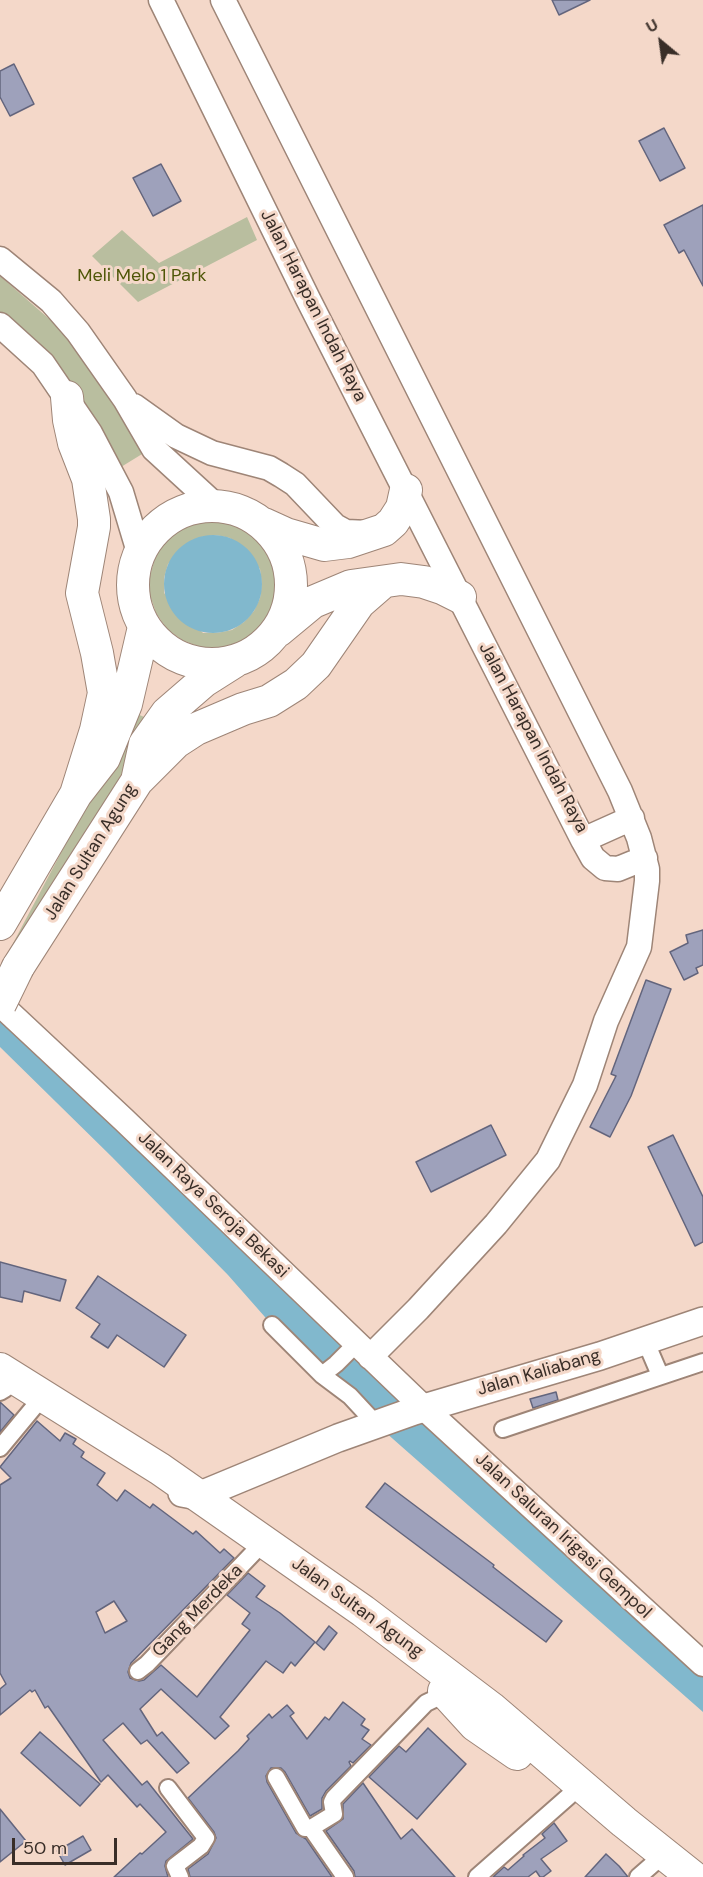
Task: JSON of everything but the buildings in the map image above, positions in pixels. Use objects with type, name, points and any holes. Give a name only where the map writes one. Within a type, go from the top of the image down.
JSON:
[{"type":"highway","points":[[67,397],[74,443],[88,479],[94,527],[82,593],[104,693],[96,730],[76,794]]},
{"type":"highway","points":[[406,490],[402,508],[393,522],[378,533],[348,542],[324,545],[286,534],[241,510],[215,505],[192,508],[170,517],[152,532],[139,552],[133,570],[132,590],[136,609],[144,627],[162,647],[186,660],[214,664],[238,660],[260,648],[313,602],[351,586],[401,579],[424,582],[460,597]]},
{"type":"highway","points":[[264,524],[281,544],[290,565],[292,587],[288,609],[274,634]]},
{"type":"highway","points":[[137,781],[177,742],[196,729],[269,700],[296,684],[316,665],[359,603],[382,583]]},
{"type":"highway","points":[[0,924],[76,794],[104,758],[126,704],[144,627]]},
{"type":"highway","name":"Jalan Sultan Agung","points":[[0,1004],[18,967],[137,781],[146,744],[167,713],[204,681],[238,660]]},
{"type":"highway","name":"Jalan Sultan Agung","points":[[1,1384],[34,1407],[184,1494],[363,1611],[516,1741],[654,1872]]},
{"type":"highway","name":"Jalan Sultan Agung","points":[[1,1384],[160,1469],[184,1494],[447,1693],[475,1725],[516,1741]]},
{"type":"highway","name":"Jalan Sultan Agung","points":[[562,1784],[693,1877]]},
{"type":"main road","name":"Jalan Kaliabang","points":[[184,1494],[419,1409],[703,1322]]},
{"type":"street","name":"Jalan Harapan Indah Raya","points":[[161,0],[304,291],[583,840],[632,818]]},
{"type":"street","points":[[223,0],[610,770],[632,818],[645,858],[647,881],[639,947],[606,1021],[585,1086],[548,1160],[489,1232],[418,1310],[322,1375]]},
{"type":"street","points":[[0,259],[51,301],[78,332],[125,399],[154,449],[215,505]]},
{"type":"street","points":[[0,326],[43,364],[90,434],[122,492],[139,552]]},
{"type":"street","points":[[125,399],[176,436],[212,453],[269,468],[281,475],[295,484],[335,526],[346,532],[378,533]]},
{"type":"street","points":[[583,840],[593,858],[605,868],[618,869],[645,858]]},
{"type":"street","name":"Jalan Raya Seroja Bekasi","points":[[0,1004],[123,1119],[419,1409]]},
{"type":"street","points":[[272,1325],[322,1375],[350,1396],[375,1424]]},
{"type":"street","points":[[645,1340],[660,1376]]},
{"type":"street","points":[[503,1429],[703,1362]]},
{"type":"street","points":[[0,1448],[34,1407]]},
{"type":"street","name":"Jalan Saluran Irigasi Gempol","points":[[419,1409],[703,1664]]},
{"type":"street","name":"Gang Merdeka","points":[[138,1671],[256,1550]]},
{"type":"street","points":[[276,1777],[305,1828],[311,1828],[334,1814],[332,1802],[334,1798],[426,1703],[447,1693]]},
{"type":"street","points":[[477,1877],[562,1784]]},
{"type":"street","points":[[168,1788],[206,1838],[201,1846],[175,1866],[180,1877]]},
{"type":"street","points":[[311,1828],[345,1877]]},
{"type":"green space","name":"Meli Melo 1 Park","points":[[247,217],[257,240],[138,302],[92,256],[122,230],[159,263]]},
{"type":"green space","points":[[0,276],[63,331],[93,368],[147,451],[121,467],[0,314]]},
{"type":"green space","points":[[217,521],[235,525],[252,534],[265,547],[274,564],[277,583],[274,602],[266,619],[254,633],[237,643],[219,648],[200,647],[182,640],[167,629],[156,613],[150,595],[150,576],[155,558],[165,542],[180,530],[198,523]],"holes":[[[216,535],[230,538],[260,569],[262,584],[260,598],[254,611],[232,630],[203,633],[164,593],[164,578],[168,564],[201,537]]]},
{"type":"green space","points":[[135,713],[151,720],[5,986],[0,968]]},
{"type":"water","points":[[213,535],[232,539],[248,549],[258,565],[262,584],[258,603],[248,619],[232,629],[213,633],[194,629],[178,619],[168,603],[164,584],[168,565],[178,549],[194,539]]},
{"type":"water","points":[[0,1004],[703,1664],[703,1712],[376,1424],[272,1325],[228,1275],[0,1047]]}]
